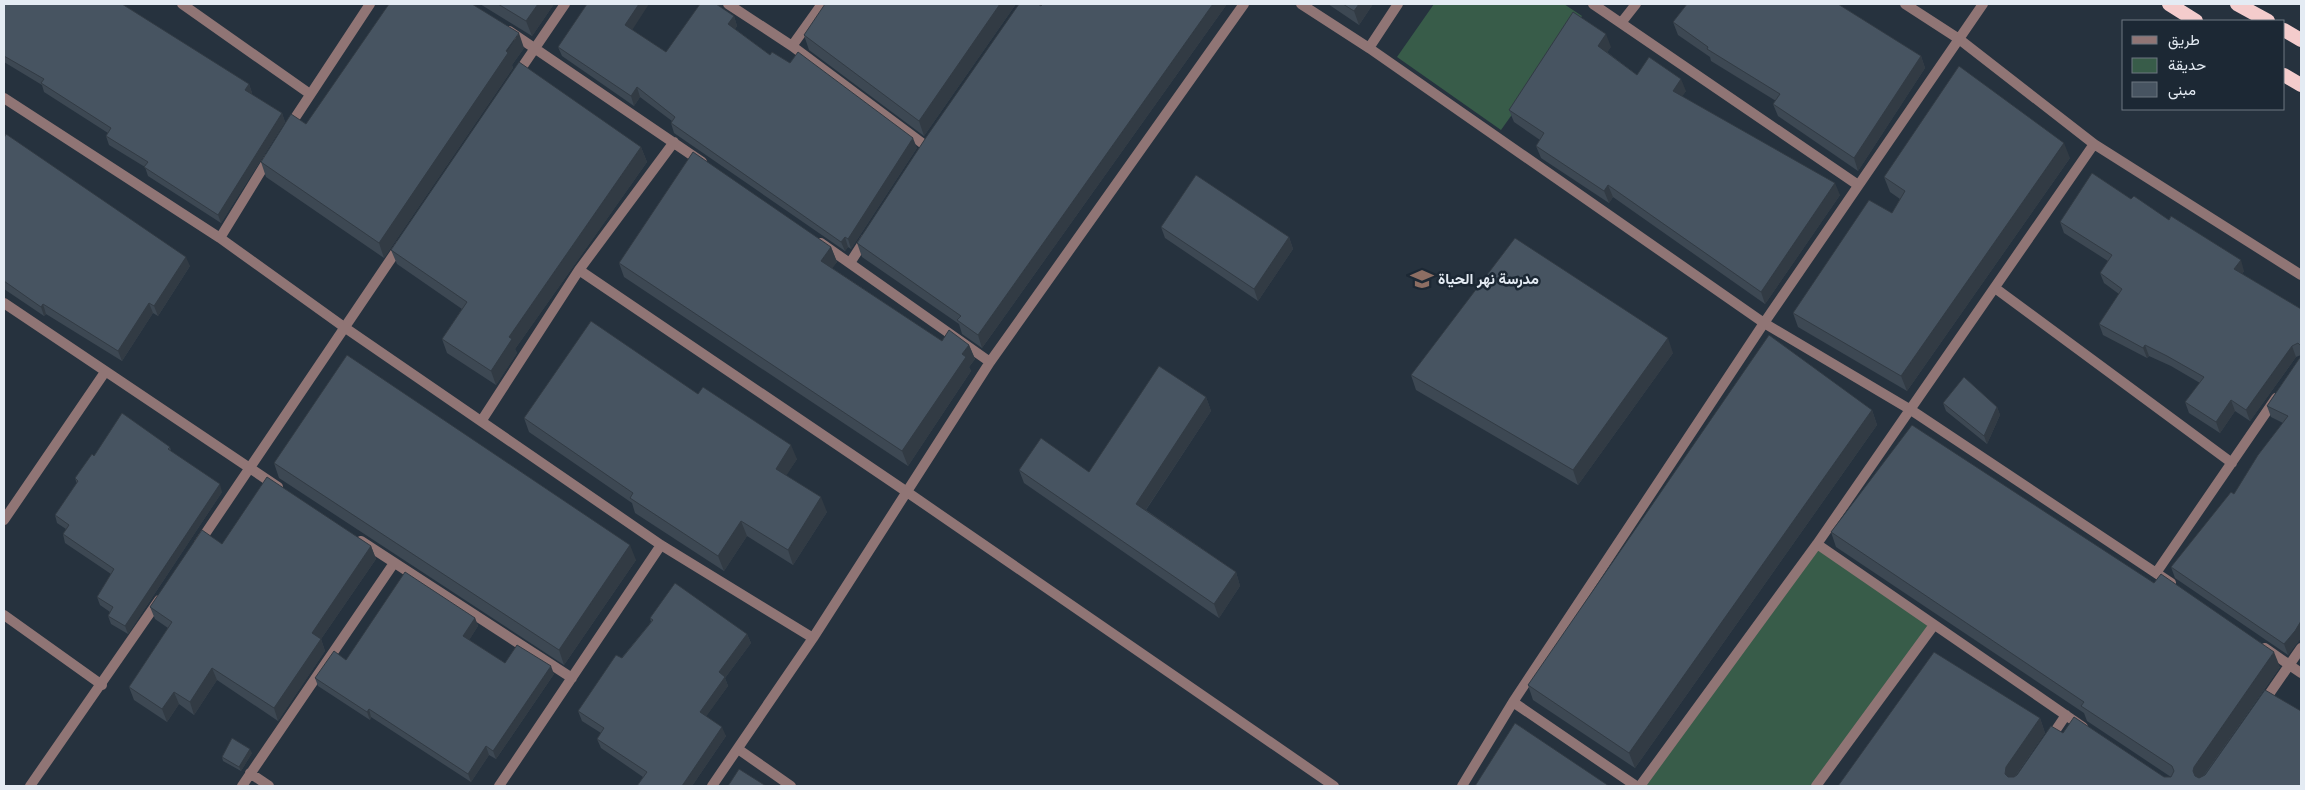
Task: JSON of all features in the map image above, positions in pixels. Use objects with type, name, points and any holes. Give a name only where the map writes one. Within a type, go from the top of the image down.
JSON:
[{"type":"highway","points":[[2169,4],[2194,20]]},
{"type":"highway","points":[[2237,4],[2266,20]]},
{"type":"highway","points":[[2285,31],[2301,40]]},
{"type":"highway","points":[[2285,75],[2301,85]]},
{"type":"street","points":[[182,4],[310,94]]},
{"type":"street","points":[[283,136],[370,4]]},
{"type":"street","points":[[508,88],[565,4]]},
{"type":"street","points":[[728,4],[792,46],[926,146]]},
{"type":"street","points":[[792,46],[822,4]]},
{"type":"street","points":[[712,786],[813,638],[990,362],[1244,4]]},
{"type":"street","points":[[1301,4],[1369,48],[1764,323],[1911,410],[2180,589]]},
{"type":"street","points":[[1369,48],[1398,4]]},
{"type":"street","points":[[1594,4],[1858,185]]},
{"type":"street","points":[[1621,23],[1636,4]]},
{"type":"street","points":[[1905,4],[1959,39],[2094,144],[2301,275]]},
{"type":"street","points":[[1462,786],[1513,702],[1764,323],[1983,4]]},
{"type":"street","points":[[498,23],[714,170]]},
{"type":"street","points":[[4,98],[220,238],[344,327],[482,420],[661,545],[813,638]]},
{"type":"street","points":[[482,420],[579,270],[674,142]]},
{"type":"street","points":[[1640,786],[1817,544],[2094,144]]},
{"type":"street","points":[[220,238],[272,153]]},
{"type":"street","points":[[850,263],[872,229]]},
{"type":"street","points":[[810,235],[990,362]]},
{"type":"street","points":[[195,548],[406,236]]},
{"type":"street","points":[[579,270],[907,492],[1328,784]]},
{"type":"street","points":[[1995,288],[2232,462]]},
{"type":"street","points":[[4,303],[290,494]]},
{"type":"street","points":[[4,520],[105,372]]},
{"type":"street","points":[[2156,573],[2280,392]]},
{"type":"street","points":[[354,537],[572,678]]},
{"type":"street","points":[[1817,544],[2091,732]]},
{"type":"street","points":[[499,786],[661,545]]},
{"type":"street","points":[[242,786],[394,563]]},
{"type":"street","points":[[30,786],[102,685],[167,588]]},
{"type":"street","points":[[4,615],[102,685]]},
{"type":"street","points":[[1816,786],[1934,625]]},
{"type":"street","points":[[2258,643],[2301,673]]},
{"type":"street","points":[[2256,714],[2301,648]]},
{"type":"street","points":[[1513,702],[1636,786]]},
{"type":"street","points":[[2044,747],[2066,716]]},
{"type":"street","points":[[738,749],[791,786]]},
{"type":"street","points":[[250,773],[269,786]]},
{"type":"green space","points":[[1434,4],[1564,4],[1582,16],[1501,130],[1397,57]]},
{"type":"green space","points":[[1817,544],[1934,625],[1816,786],[1641,786]]},
{"type":"building","points":[[4,4],[122,4],[249,84],[245,90],[282,113],[218,215],[144,167],[148,162],[106,136],[111,128],[41,83],[44,79],[4,56]]},
{"type":"building","points":[[389,4],[472,4],[519,33],[506,51],[508,53],[379,243],[261,162],[291,114],[306,124]]},
{"type":"building","points":[[498,4],[538,4],[526,21]]},
{"type":"building","points":[[587,4],[639,4],[625,25],[666,52],[700,4],[716,4],[734,16],[728,24],[770,55],[772,52],[790,63],[798,52],[913,138],[848,239],[845,237],[841,242],[671,123],[675,117],[637,87],[631,96],[558,47]]},
{"type":"building","points":[[825,4],[1000,4],[919,121],[804,35]]},
{"type":"building","points":[[1019,4],[1038,4],[1041,6],[1043,4],[1213,4],[978,335],[957,320],[961,316],[857,243],[927,136]]},
{"type":"building","points":[[1343,4],[1359,4],[1354,11]]},
{"type":"building","points":[[1687,4],[1838,4],[1921,56],[1854,158],[1773,104],[1780,94],[1707,49],[1708,47],[1673,22]]},
{"type":"building","points":[[1573,12],[1606,34],[1598,46],[1637,75],[1649,57],[1681,79],[1673,91],[1835,183],[1761,292],[1608,185],[1604,191],[1536,146],[1544,133],[1509,110]]},
{"type":"building","points":[[519,62],[641,147],[509,337],[512,339],[491,371],[442,339],[467,302],[391,250]]},
{"type":"building","points":[[1959,66],[2064,143],[1901,376],[1793,313],[1869,200],[1892,213],[1905,191],[1884,177]]},
{"type":"building","points":[[6,134],[186,257],[154,306],[149,303],[118,351],[43,304],[41,307],[4,281],[4,138]]},
{"type":"building","points":[[693,152],[831,247],[821,261],[942,341],[949,330],[969,345],[962,354],[966,357],[902,451],[619,263]]},
{"type":"building","points":[[2092,173],[2131,199],[2134,196],[2169,220],[2171,216],[2241,260],[2234,269],[2301,309],[2301,346],[2298,343],[2292,346],[2246,410],[2231,400],[2216,422],[2185,402],[2204,377],[2167,356],[2145,345],[2143,348],[2099,324],[2122,289],[2100,273],[2112,255],[2060,222]]},
{"type":"building","points":[[1196,175],[1289,237],[1254,289],[1161,227]]},
{"type":"building","points":[[1515,238],[1668,338],[1573,470],[1411,375]]},
{"type":"building","points":[[591,321],[698,394],[703,387],[791,445],[776,469],[821,497],[788,550],[741,521],[718,556],[630,498],[633,493],[524,418]]},
{"type":"building","points":[[1769,335],[1872,410],[1629,753],[1528,685]]},
{"type":"building","points":[[347,355],[630,545],[559,650],[274,463]]},
{"type":"building","points":[[2301,356],[2301,621],[2284,644],[2171,567],[2231,492],[2234,494],[2258,455],[2288,416],[2267,406]]},
{"type":"building","points":[[1159,366],[1206,397],[1136,504],[1236,572],[1214,604],[1019,470],[1041,438],[1089,472]]},
{"type":"building","points":[[1964,377],[1997,407],[1984,436],[1943,403]]},
{"type":"building","points":[[122,413],[170,447],[168,449],[220,484],[125,626],[108,616],[113,607],[97,597],[114,569],[63,534],[69,525],[55,515],[78,481],[75,478],[92,454],[94,456]]},
{"type":"building","points":[[1912,425],[2154,583],[2161,574],[2274,652],[2193,771],[2195,776],[2199,778],[2205,775],[2265,690],[2301,711],[2301,786],[1838,786],[1934,652],[2040,718],[2006,767],[2005,774],[2008,777],[2017,775],[2051,726],[2063,733],[2074,717],[2164,777],[2171,777],[2174,771],[2172,766],[2081,706],[2084,702],[1831,532]]},
{"type":"building","points":[[267,477],[371,546],[312,633],[321,639],[274,708],[212,668],[190,702],[174,692],[162,709],[129,687],[172,622],[150,607],[202,530],[222,544]]},
{"type":"building","points":[[405,572],[475,618],[463,636],[505,663],[517,645],[551,666],[493,751],[486,746],[468,774],[369,709],[367,712],[315,678],[334,651],[346,660]]},
{"type":"building","points":[[675,583],[747,634],[719,672],[725,677],[700,712],[722,727],[682,786],[637,786],[647,772],[597,739],[604,728],[578,711],[616,655],[622,658],[653,620],[650,618]]},
{"type":"building","points":[[1515,723],[1609,786],[1475,786]]},
{"type":"building","points":[[232,738],[250,749],[239,767],[222,757]]},
{"type":"building","points":[[739,769],[766,786],[728,786]]},
{"type":"place","name":"مدرسة نهر الحياة","points":[[1422,279]]}]
